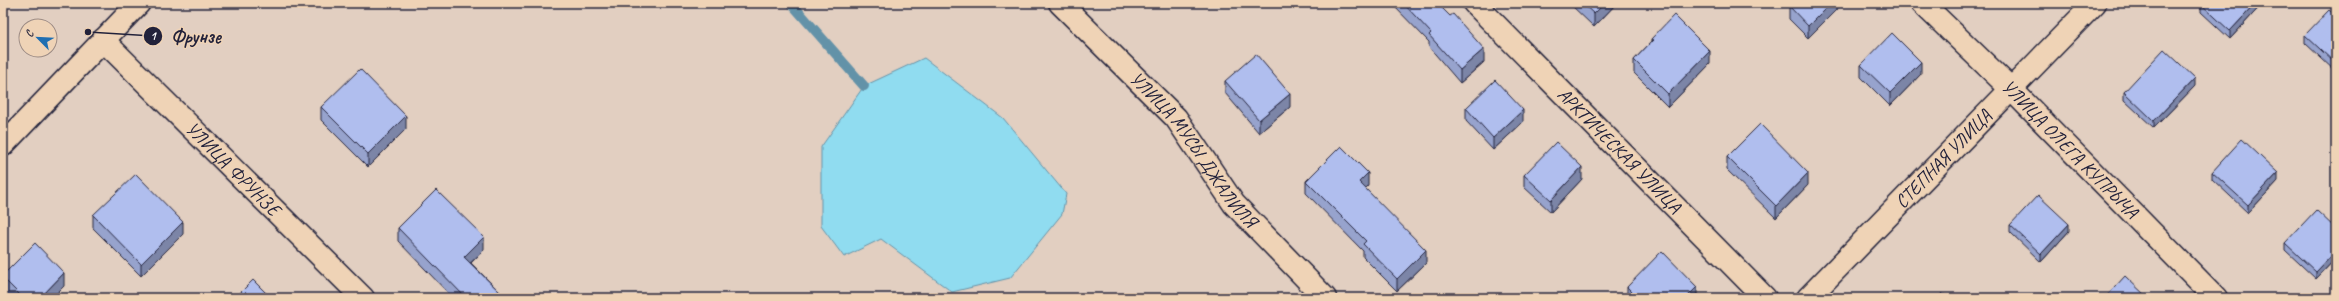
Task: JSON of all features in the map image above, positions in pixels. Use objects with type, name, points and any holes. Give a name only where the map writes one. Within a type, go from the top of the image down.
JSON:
[{"type":"street","points":[[3,145],[139,3]]},
{"type":"street","name":"УЛИЦА МУСЫ ДЖАЛИЛЯ","points":[[1060,3],[1176,118],[1234,204],[1324,298]]},
{"type":"street","name":"АРКТИЧЕСКАЯ УЛИЦА","points":[[1474,3],[1765,298]]},
{"type":"street","name":"УЛИЦА ОЛЕГА КУПРЫЧА","points":[[1922,3],[2011,89],[2216,298]]},
{"type":"street","name":"СТЕПНАЯ УЛИЦА","points":[[1808,298],[2095,3]]},
{"type":"street","name":"УЛИЦА ФРУНЗЕ","points":[[103,40],[363,298]]},
{"type":"water","points":[[924,58],[1003,118],[1066,194],[1062,214],[1010,278],[952,292],[881,239],[844,257],[821,226],[821,147],[864,86]]},
{"type":"building","points":[[1403,3],[1437,3],[1450,16],[1453,14],[1484,49],[1460,70],[1429,35],[1431,33]]},
{"type":"building","points":[[1582,3],[1605,3],[1594,14]]},
{"type":"building","points":[[1792,3],[1831,3],[1808,26],[1789,6]]},
{"type":"building","points":[[2256,3],[2230,31],[2201,4]]},
{"type":"building","points":[[2329,10],[2336,16],[2336,64],[2305,35]]},
{"type":"building","points":[[1674,15],[1710,51],[1668,94],[1634,60],[1653,40],[1651,39]]},
{"type":"building","points":[[1892,33],[1921,62],[1890,93],[1861,65]]},
{"type":"building","points":[[2164,49],[2195,78],[2154,121],[2124,92]]},
{"type":"building","points":[[1256,54],[1290,94],[1259,120],[1225,81]]},
{"type":"building","points":[[360,69],[406,116],[368,154],[321,107]]},
{"type":"building","points":[[1495,80],[1523,110],[1493,138],[1466,108]]},
{"type":"building","points":[[1760,124],[1808,173],[1776,206],[1727,157]]},
{"type":"building","points":[[2242,139],[2278,173],[2248,205],[2212,172]]},
{"type":"building","points":[[1556,142],[1582,167],[1551,200],[1524,175]]},
{"type":"building","points":[[1341,146],[1368,173],[1359,182],[1426,250],[1397,279],[1363,244],[1366,241],[1306,181]]},
{"type":"building","points":[[136,174],[183,222],[141,264],[93,215]]},
{"type":"building","points":[[436,190],[484,237],[464,257],[506,298],[466,298],[398,228]]},
{"type":"building","points":[[2038,195],[2069,224],[2041,254],[2010,225]]},
{"type":"building","points":[[2316,210],[2336,229],[2336,251],[2316,272],[2285,243]]},
{"type":"building","points":[[35,243],[64,273],[40,298],[23,298],[3,278],[3,275]]},
{"type":"building","points":[[1662,251],[1697,287],[1686,298],[1638,298],[1627,287]]},
{"type":"building","points":[[2125,276],[2148,298],[2105,298]]},
{"type":"building","points":[[253,280],[271,298],[235,298]]},
{"type":"building","points":[[1942,293],[1948,298],[1938,298]]},
{"type":"building","points":[[1475,294],[1478,298],[1471,298]]},
{"type":"waterway","points":[[791,3],[864,86]]},
{"type":"place","name":"Фрунзе","points":[[88,32]]}]
